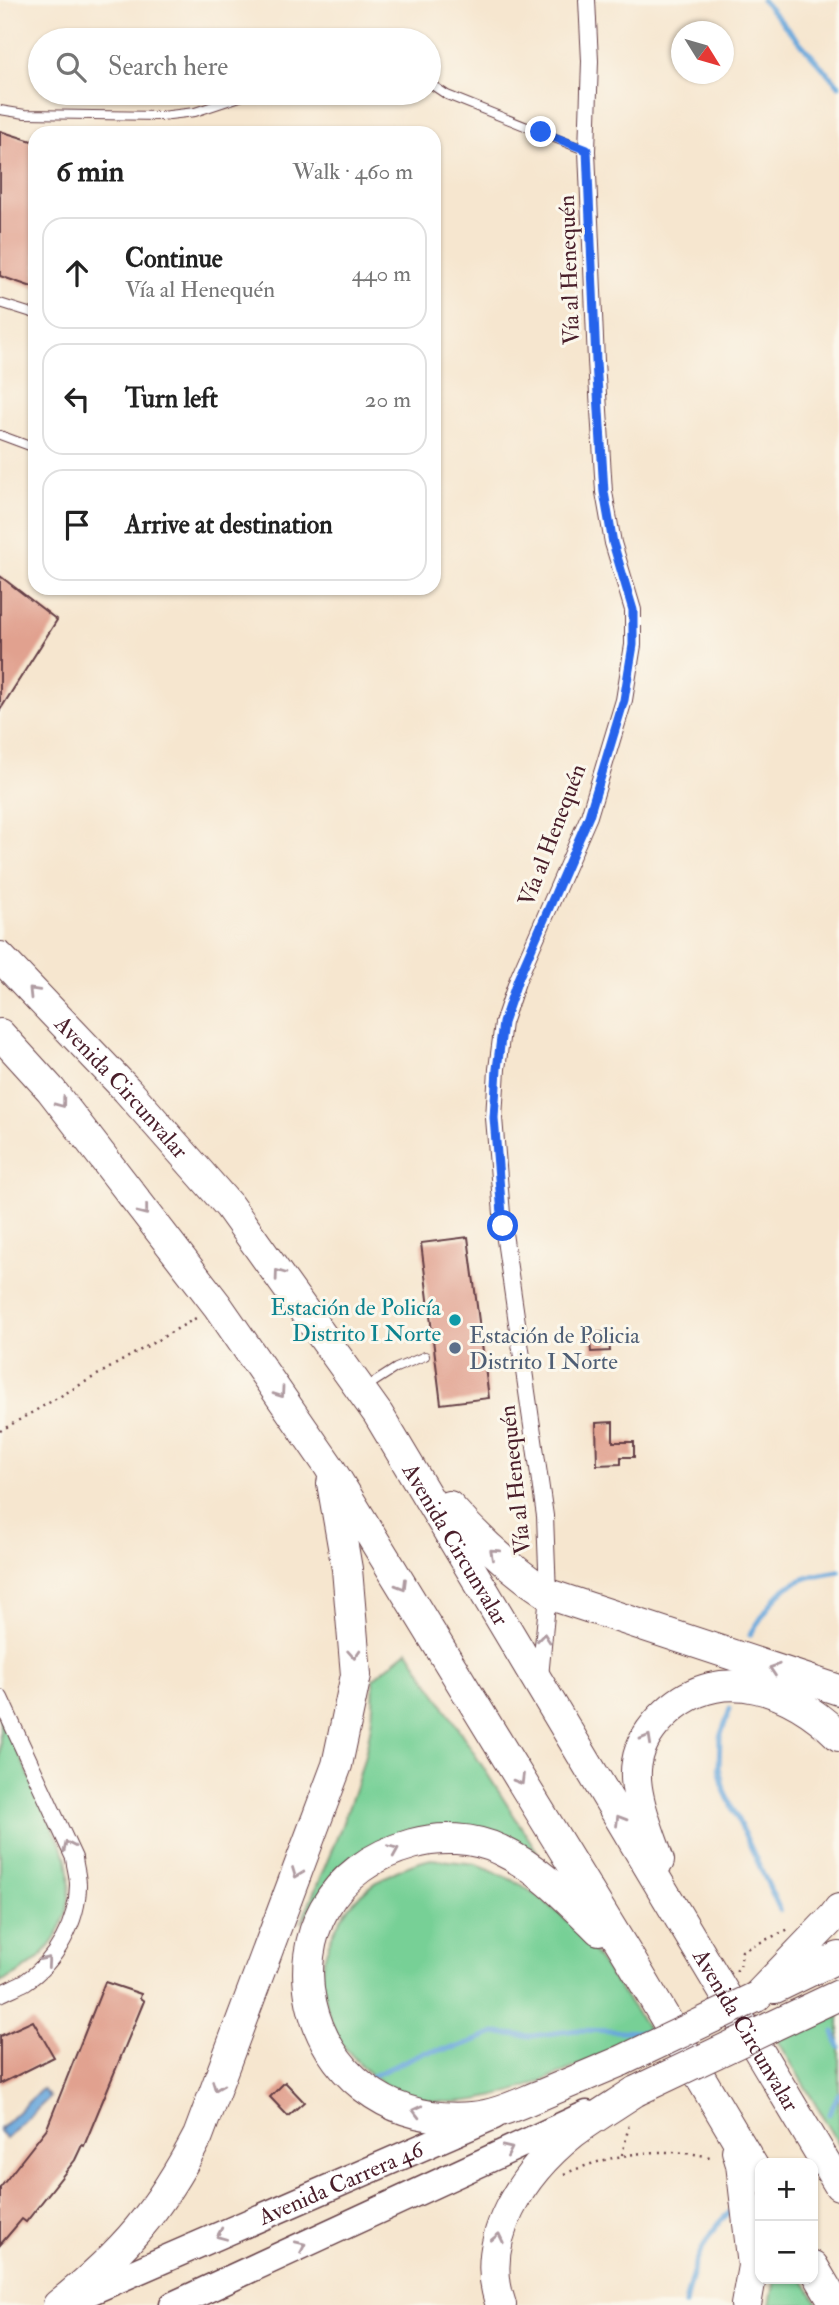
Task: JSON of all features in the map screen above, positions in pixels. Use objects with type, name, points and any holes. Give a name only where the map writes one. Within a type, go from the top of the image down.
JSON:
[{"type":"highway","name":"Avenida Circunvalar","points":[[0,957],[127,1090],[229,1206],[370,1402],[837,2180]]},
{"type":"highway","points":[[0,1034],[31,1067],[217,1305],[328,1465],[632,1962],[732,2131],[751,2171],[754,2266],[746,2305]]},
{"type":"highway","points":[[370,1402],[447,1504],[477,1537],[516,1573],[548,1594],[839,1690]]},
{"type":"highway","points":[[59,2305],[127,2244],[152,2214],[174,2182],[198,2136],[337,1765],[356,1675],[348,1569],[328,1465]]},
{"type":"highway","points":[[680,1920],[645,1821],[635,1775],[645,1739],[659,1720],[673,1707],[697,1693],[717,1687],[748,1686],[779,1694],[796,1703],[839,1736]]},
{"type":"highway","points":[[632,1962],[559,1891],[540,1875],[499,1849],[459,1839],[427,1839],[402,1846],[361,1868],[332,1899],[321,1917],[309,1957],[308,1983],[313,2012],[331,2054],[357,2082],[388,2102],[409,2110],[448,2117],[474,2117],[501,2111],[621,2062],[839,1957]]},
{"type":"highway","points":[[755,1997],[839,1909]]},
{"type":"highway","points":[[501,2305],[495,2278],[495,2247],[501,2223],[533,2172],[574,2133],[636,2091],[839,1998]]},
{"type":"highway","points":[[818,2274],[836,2305]]},
{"type":"main road","name":"Avenida Carrera 46","points":[[59,2305],[621,2062]]},
{"type":"main road","name":"Avenida Carrera 46","points":[[173,2305],[636,2091]]},
{"type":"street","name":"Vía al Henequén","points":[[539,1682],[548,1594],[545,1516],[503,1226],[494,1118],[497,1069],[503,1023],[518,979],[589,816],[624,700],[633,645],[633,610],[613,543],[604,492],[587,150],[590,61],[587,0]]},
{"type":"street","points":[[0,1043],[31,1067]]},
{"type":"street","points":[[0,1698],[74,1858],[78,1884],[75,1913],[64,1939],[46,1964],[26,1981],[0,1994]]},
{"type":"lane","points":[[441,91],[587,150]]},
{"type":"lane","points":[[0,110],[25,114],[161,116],[195,112],[216,105]]},
{"type":"lane","points":[[0,303],[28,312]]},
{"type":"lane","points":[[0,435],[28,445]]},
{"type":"lane","points":[[370,1402],[396,1368],[425,1356]]},
{"type":"path","points":[[0,1431],[217,1305]]},
{"type":"path","points":[[718,1983],[740,1968],[742,1951],[790,1928]]},
{"type":"path","points":[[562,2175],[596,2160],[645,2151],[694,2153],[751,2171]]},
{"type":"green space","points":[[408,1650],[538,1853],[487,1835],[462,1830],[412,1830],[389,1837],[366,1850],[344,1868],[301,1923],[338,1835],[361,1771],[373,1709],[373,1679]]},
{"type":"green space","points":[[0,1713],[67,1858],[69,1899],[65,1917],[48,1948],[19,1973],[0,1983]]},
{"type":"green space","points":[[431,1859],[476,1864],[519,1883],[548,1904],[578,1930],[650,2032],[550,2078],[497,2096],[471,2101],[419,2099],[396,2091],[375,2079],[345,2048],[334,2030],[323,1982],[323,1962],[336,1927],[357,1899],[383,1878]]},
{"type":"green space","points":[[839,2010],[839,2144],[777,2039]]},
{"type":"green space","points":[[774,2284],[806,2284],[819,2305],[770,2305]]},
{"type":"water","points":[[42,2089],[50,2097],[6,2139],[0,2129]]},
{"type":"building","points":[[0,131],[28,140],[28,286],[0,276]]},
{"type":"building","points":[[0,576],[57,620],[0,710]]},
{"type":"building","name":"Estación de Policía Distrito I Norte","points":[[468,1237],[489,1398],[441,1404],[421,1243]]},
{"type":"building","points":[[608,1332],[610,1351],[591,1352],[589,1333]]},
{"type":"building","points":[[613,1422],[613,1442],[634,1442],[634,1457],[621,1457],[621,1464],[597,1465],[596,1423]]},
{"type":"building","points":[[105,1982],[141,1994],[140,1998],[144,2001],[84,2146],[82,2145],[75,2160],[26,2222],[22,2219],[0,2245],[0,2188],[47,2128]]},
{"type":"building","points":[[33,2021],[54,2057],[0,2084],[0,2036]]},
{"type":"building","points":[[285,2082],[304,2102],[288,2116],[270,2097]]},
{"type":"waterway","points":[[762,0],[839,86]]},
{"type":"waterway","points":[[750,1635],[784,1590],[806,1578],[839,1571]]},
{"type":"waterway","points":[[730,1709],[720,1737],[719,1767],[724,1790],[780,1910]]},
{"type":"waterway","points":[[371,2077],[422,2053],[458,2047],[495,2033],[531,2036],[577,2030],[650,2032]]},
{"type":"waterway","points":[[834,2032],[839,2047]]},
{"type":"waterway","points":[[829,2114],[839,2094]]},
{"type":"waterway","points":[[685,2305],[691,2277],[707,2239],[724,2217],[735,2208]]},
{"type":"place","name":"Estación de Policía Distrito I Norte","points":[[455,1320]]},
{"type":"place","name":"Estación de Policia Distrito I Norte","points":[[455,1348]]},
{"type":"route","points":[[503,1226],[494,1118],[503,1023],[518,979],[589,816],[624,700],[633,645],[633,610],[613,543],[604,492],[587,150],[541,132]]}]
